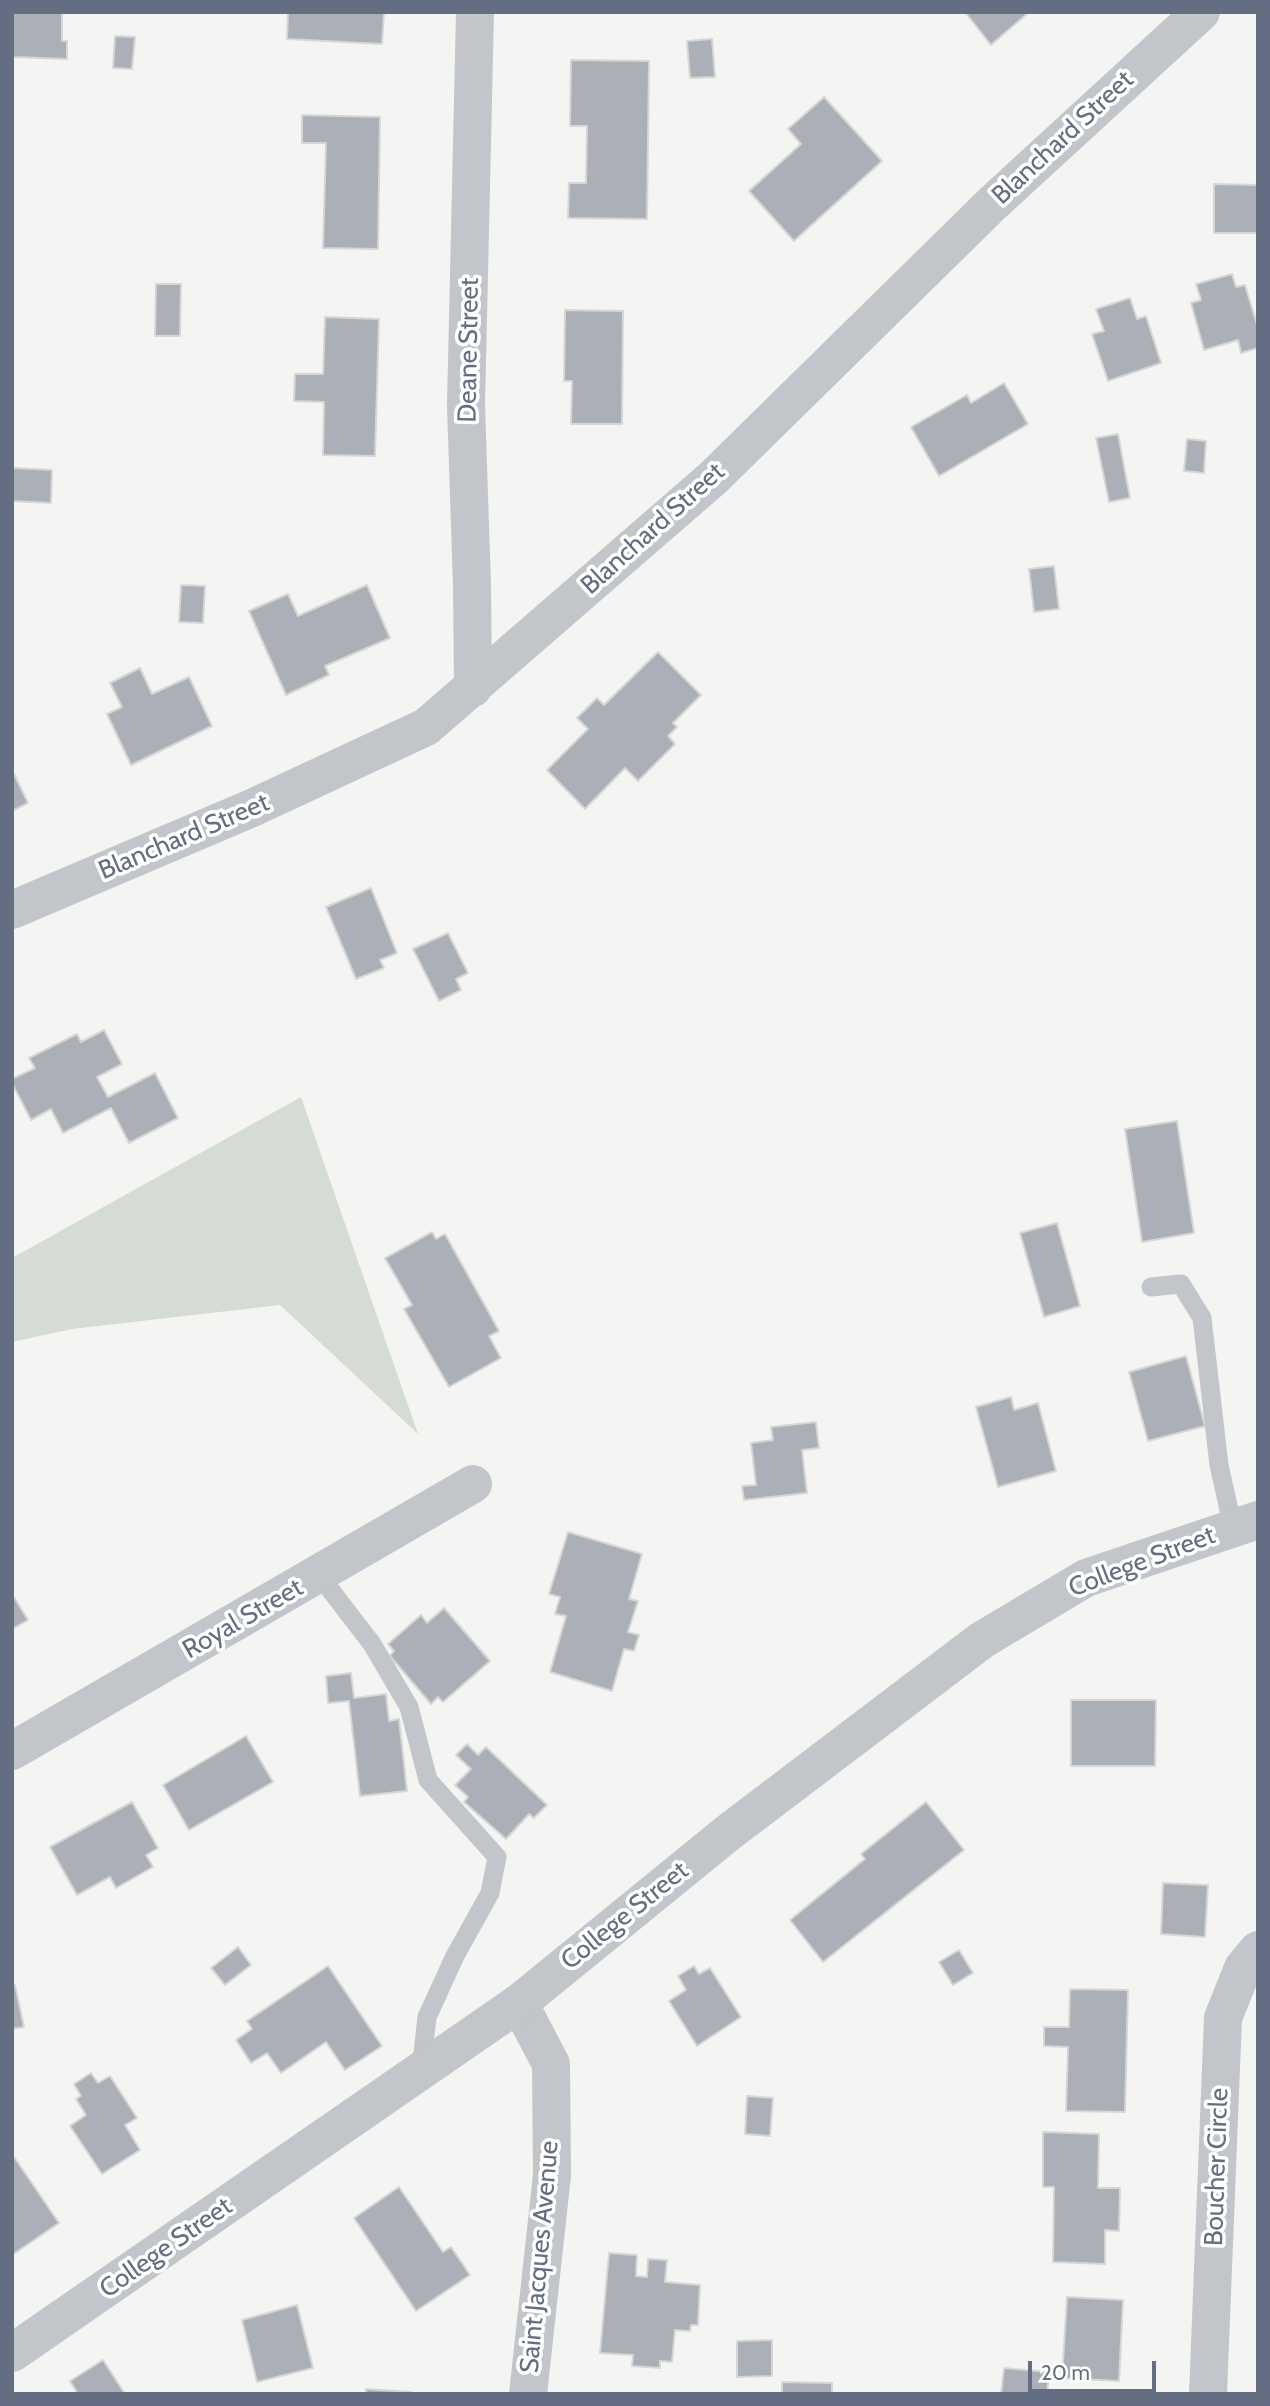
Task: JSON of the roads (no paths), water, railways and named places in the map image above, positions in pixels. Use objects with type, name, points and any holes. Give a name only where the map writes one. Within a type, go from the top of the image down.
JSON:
[{"type":"street","name":"Deane Street","points":[[473,688],[466,405],[475,12]]},
{"type":"street","name":"Blanchard Street","points":[[12,910],[252,808],[426,727],[713,478],[993,203],[1201,12]]},
{"type":"street","name":"Royal Street","points":[[12,1751],[473,1484]]},
{"type":"street","name":"College Street","points":[[12,2353],[519,2003],[740,1824],[982,1640],[1086,1578],[1245,1524]]},
{"type":"street","name":"Boucher Circle","points":[[1208,2394],[1223,2018],[1243,1968],[1258,1950]]},
{"type":"street","name":"Saint Jacques Avenue","points":[[519,2003],[551,2064],[552,2175],[528,2394]]},
{"type":"lane","points":[[1151,1287],[1181,1284],[1202,1318],[1219,1465],[1245,1524]]},
{"type":"lane","points":[[319,1575],[372,1644],[409,1707],[428,1780],[497,1857],[490,1893],[454,1956],[427,2017],[421,2071]]}]
